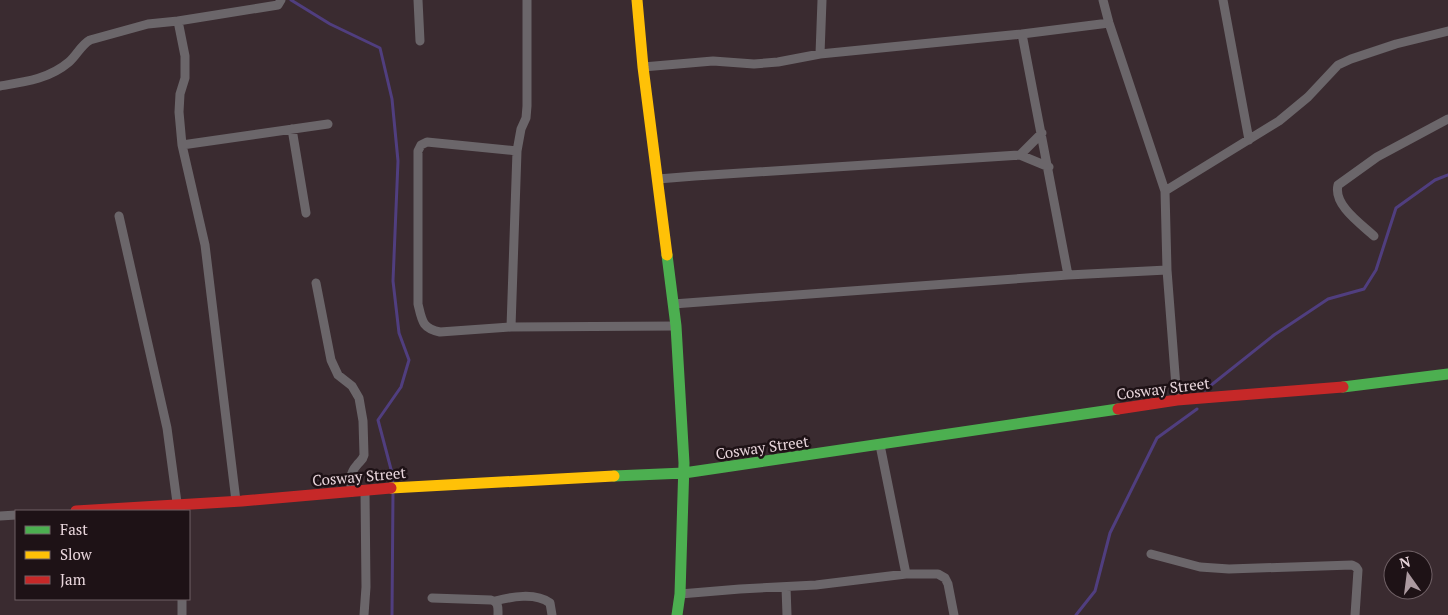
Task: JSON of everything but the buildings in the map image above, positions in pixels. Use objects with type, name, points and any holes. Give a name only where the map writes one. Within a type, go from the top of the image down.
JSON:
[{"type":"street","points":[[0,86],[29,82],[56,71],[78,53],[84,43],[96,38],[148,24],[278,5],[281,0]]},
{"type":"street","points":[[418,0],[420,41]]},
{"type":"street","points":[[511,327],[517,151],[521,130],[526,118],[527,106],[527,0]]},
{"type":"street","points":[[637,0],[643,67],[676,326],[684,445],[680,594],[677,615]]},
{"type":"street","points":[[820,54],[822,0]]},
{"type":"street","points":[[1103,0],[1165,191],[1167,270],[1177,400]]},
{"type":"street","points":[[1223,0],[1249,140]]},
{"type":"street","points":[[178,21],[185,56],[185,78],[180,94],[179,112],[182,145],[205,245],[236,501]]},
{"type":"street","points":[[643,67],[713,61],[754,64],[778,62],[820,54],[1022,34],[1109,23]]},
{"type":"street","points":[[1165,191],[1279,121],[1308,97],[1338,65],[1396,44],[1448,31]]},
{"type":"street","points":[[1022,34],[1068,275]]},
{"type":"street","points":[[1374,236],[1341,204],[1337,193],[1338,185],[1377,157],[1448,119]]},
{"type":"street","points":[[182,145],[328,124]]},
{"type":"street","points":[[292,129],[306,213]]},
{"type":"street","points":[[1020,154],[1042,133]]},
{"type":"street","points":[[517,151],[426,142],[421,145],[418,151],[418,304],[422,321],[429,329],[440,332],[511,327],[676,326]]},
{"type":"street","points":[[658,179],[1020,154],[1048,167]]},
{"type":"street","points":[[119,216],[167,428],[178,508]]},
{"type":"street","points":[[673,304],[1068,275],[1167,270]]},
{"type":"street","points":[[316,283],[331,360],[338,375],[352,386],[359,398],[363,421],[364,455],[363,459],[351,473],[352,492]]},
{"type":"street","name":"Cosway Street","points":[[110,510],[178,508],[407,486],[684,473],[880,446],[1177,400],[1351,386],[1448,374]]},
{"type":"street","points":[[880,446],[906,574]]},
{"type":"street","points":[[364,615],[367,491]]},
{"type":"street","points":[[0,516],[15,515]]},
{"type":"street","points":[[1151,554],[1210,568],[1352,565],[1358,570],[1355,615]]},
{"type":"street","points":[[680,594],[816,585],[906,574],[938,574],[945,578],[948,584],[954,615]]},
{"type":"street","points":[[786,587],[787,615]]},
{"type":"street","points":[[432,598],[487,599],[494,601],[521,597],[544,599],[550,603],[552,615]]},
{"type":"street","points":[[182,600],[182,615]]},
{"type":"street","points":[[494,601],[498,605],[498,615]]},
{"type":"waterway","points":[[291,0],[330,24],[380,48],[392,99],[398,161],[393,281],[399,333],[409,360],[401,387],[378,420],[392,473],[393,485]]},
{"type":"waterway","points":[[1205,390],[1274,335],[1328,299],[1364,289],[1376,270],[1396,208],[1435,180],[1448,175]]},
{"type":"waterway","points":[[1076,615],[1095,591],[1110,533],[1157,438],[1197,409]]},
{"type":"waterway","points":[[392,615],[393,491]]},
{"type":"traffic: fast","points":[[667,255],[676,326],[684,463],[680,594],[677,615]]},
{"type":"traffic: fast","points":[[1343,387],[1448,374]]},
{"type":"traffic: fast","points":[[614,476],[684,473],[1118,409]]},
{"type":"traffic: slow","points":[[637,0],[643,67],[667,255]]},
{"type":"traffic: slow","points":[[391,488],[614,476]]},
{"type":"traffic: jam","points":[[1118,409],[1177,400],[1343,387]]},
{"type":"traffic: jam","points":[[93,510],[242,501],[391,488]]}]
